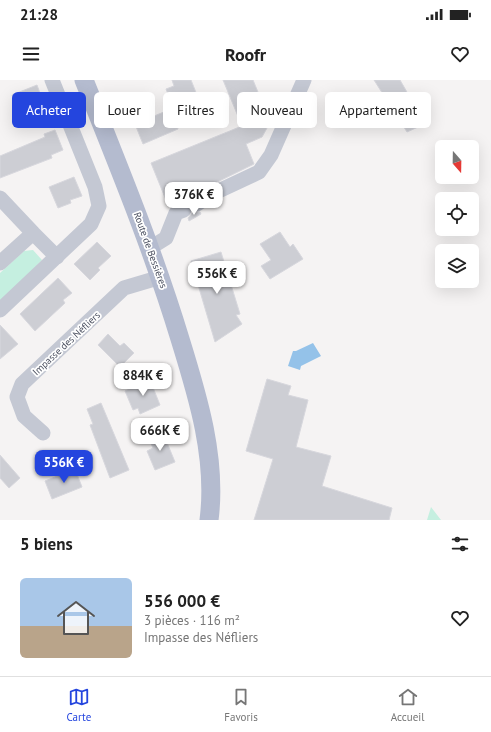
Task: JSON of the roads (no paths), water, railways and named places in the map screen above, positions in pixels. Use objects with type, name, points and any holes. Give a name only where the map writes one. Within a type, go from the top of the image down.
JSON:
[{"type":"main road","name":"Route de Bessières","points":[[84,80],[162,277],[188,363],[203,422],[211,467],[209,520]]},
{"type":"street","points":[[0,310],[91,224],[100,206],[95,187],[52,80]]},
{"type":"street","points":[[150,248],[166,238],[176,213],[191,207],[210,195],[260,172],[271,155],[304,80]]},
{"type":"street","points":[[0,198],[57,257]]},
{"type":"street","points":[[0,263],[33,233]]},
{"type":"street","name":"Impasse des Néfliers","points":[[43,433],[24,416],[17,397],[22,384],[124,288],[162,277]]},
{"type":"water","points":[[313,343],[321,356],[301,366],[300,370],[288,366],[293,351]]}]
